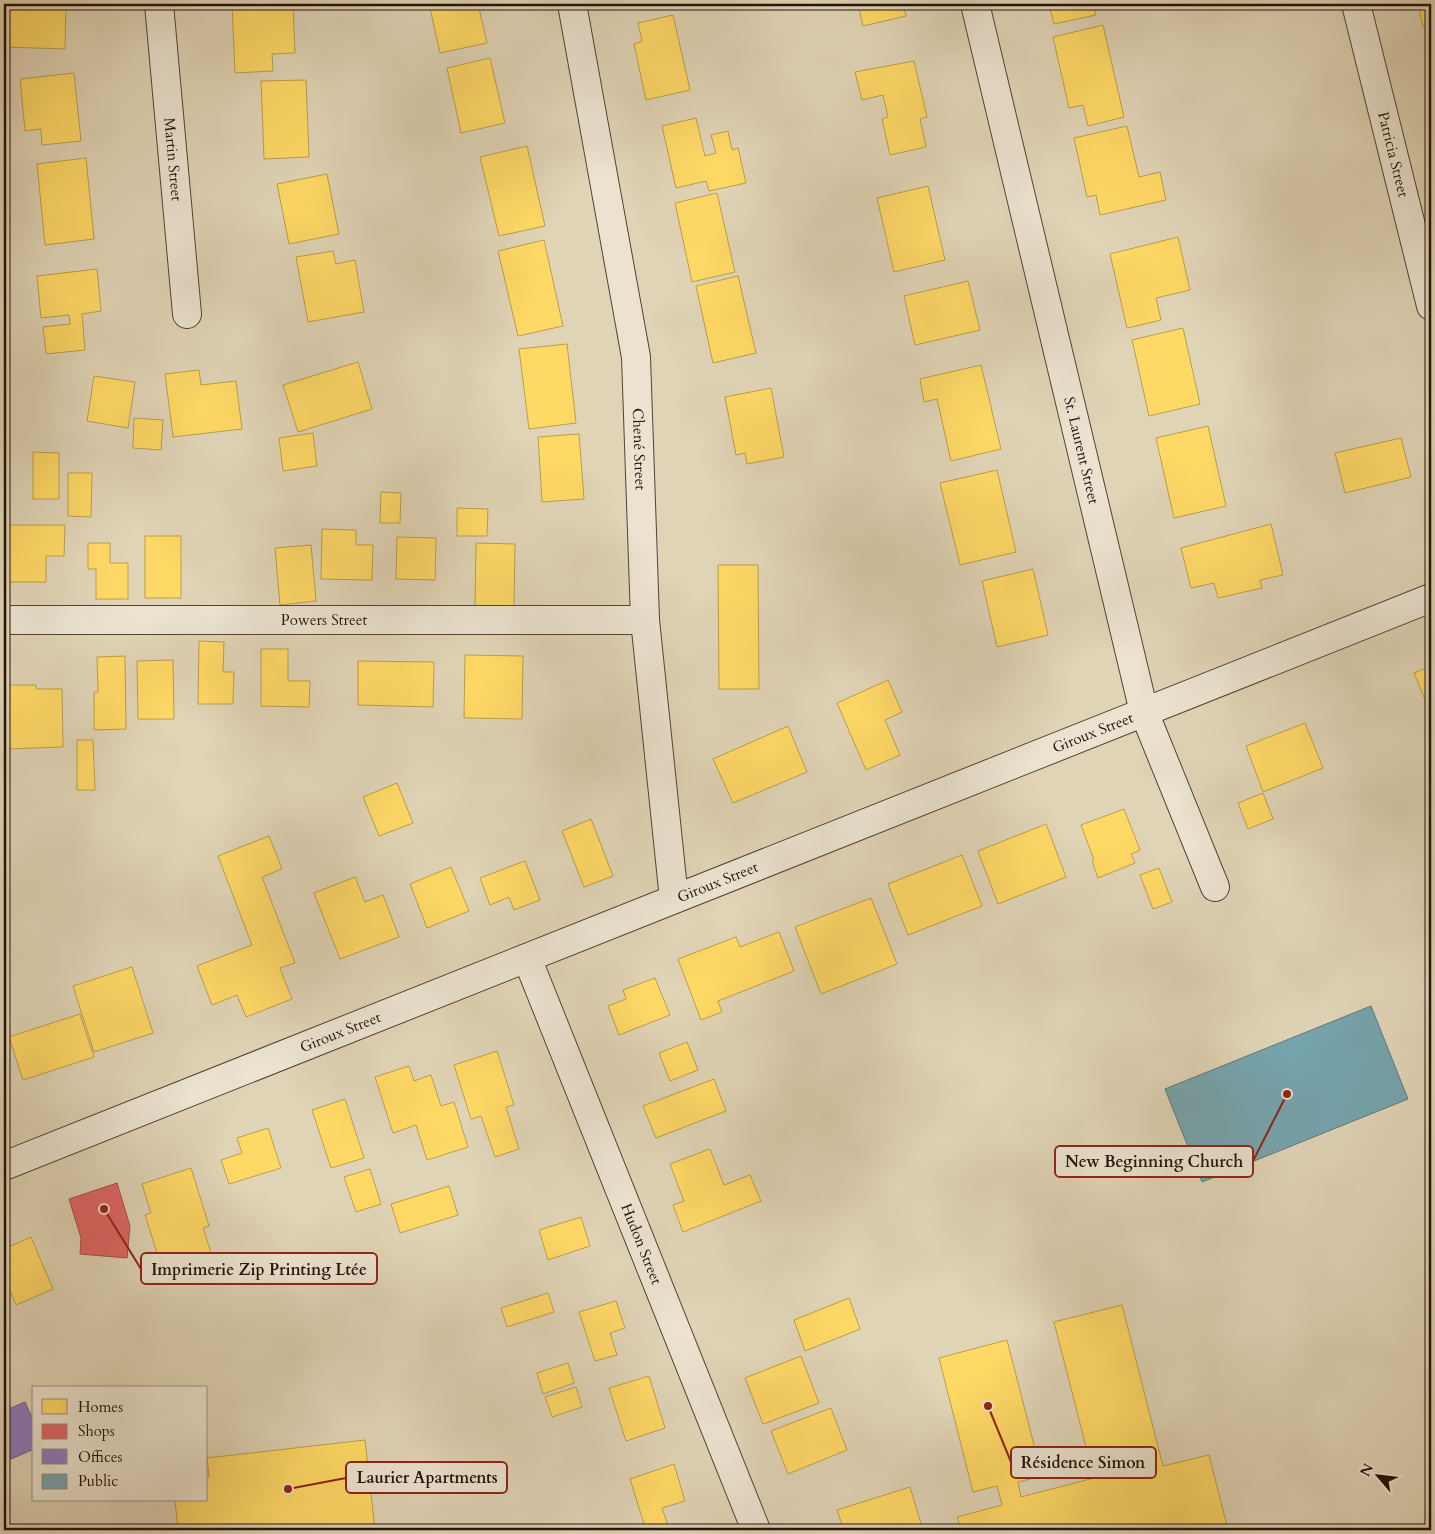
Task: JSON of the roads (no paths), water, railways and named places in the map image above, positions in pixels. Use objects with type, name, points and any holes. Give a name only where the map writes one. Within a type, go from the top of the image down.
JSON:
[{"type":"street","name":"Martin Street","points":[[159,4],[187,314]]},
{"type":"street","name":"Chené Street","points":[[572,4],[636,358],[645,620],[674,899]]},
{"type":"street","name":"St. Laurent Street","points":[[975,4],[1144,712],[1215,887]]},
{"type":"street","name":"Patricia Street","points":[[1356,4],[1431,306]]},
{"type":"street","name":"Giroux Street","points":[[4,1166],[1431,598]]},
{"type":"street","name":"Powers Street","points":[[4,620],[645,620]]},
{"type":"street","name":"Hudon Street","points":[[527,958],[756,1530]]},
{"type":"place","name":"New Beginning Church","points":[[1287,1094]]},
{"type":"place","name":"Imprimerie Zip Printing Ltée","points":[[104,1209]]},
{"type":"place","name":"Résidence Simon","points":[[988,1406]]},
{"type":"place","name":"Laurier Apartments","points":[[288,1489]]}]
